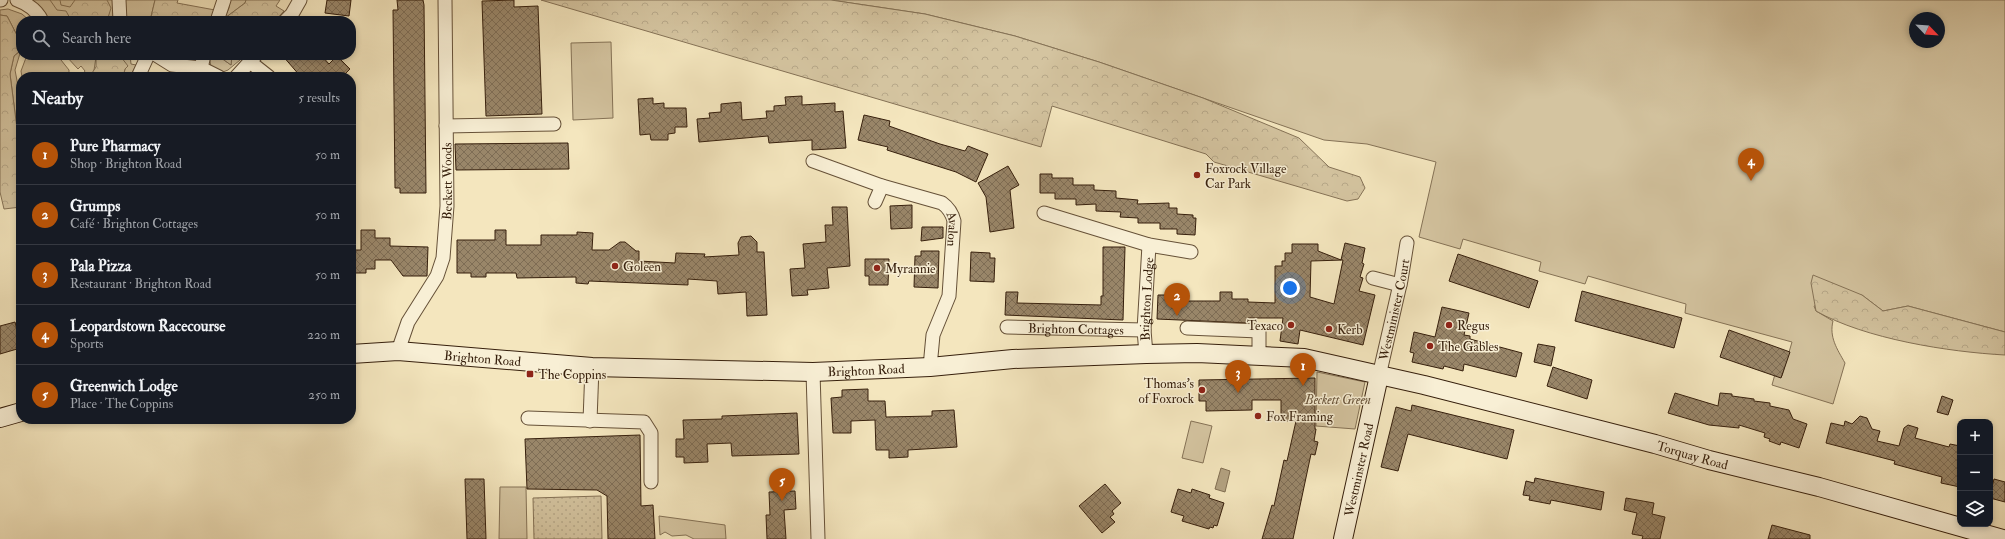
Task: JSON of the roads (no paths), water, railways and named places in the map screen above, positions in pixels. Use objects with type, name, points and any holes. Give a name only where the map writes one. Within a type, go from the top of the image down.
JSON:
[{"type":"street","points":[[16,0],[25,3],[34,10],[38,16]]},
{"type":"street","points":[[119,0],[120,16]]},
{"type":"street","points":[[219,16],[224,0]]},
{"type":"street","points":[[290,16],[300,0]]},
{"type":"street","name":"Beckett Woods","points":[[398,350],[408,322],[437,276],[443,258],[447,206],[445,0]]},
{"type":"street","points":[[140,72],[146,60]]},
{"type":"street","points":[[164,60],[172,65],[202,68],[210,72]]},
{"type":"street","points":[[202,68],[203,60]]},
{"type":"street","points":[[241,72],[252,60]]},
{"type":"street","points":[[254,60],[265,72]]},
{"type":"street","points":[[446,126],[554,124]]},
{"type":"street","name":"Avalon","points":[[813,161],[882,186],[942,204],[948,208],[954,221],[949,296],[933,335],[930,367]]},
{"type":"street","points":[[875,202],[882,186]]},
{"type":"street","name":"Brighton Lodge","points":[[1044,213],[1055,224],[1149,245],[1191,252]]},
{"type":"street","name":"Westminister Court","points":[[1380,376],[1400,285],[1407,243]]},
{"type":"street","name":"Brighton Lodge","points":[[1146,354],[1144,330],[1149,245]]},
{"type":"street","points":[[1373,278],[1400,285]]},
{"type":"street","name":"Brighton Cottages","points":[[1007,327],[1144,330]]},
{"type":"street","points":[[1187,328],[1259,331],[1259,356]]},
{"type":"street","name":"Brighton Road","points":[[356,354],[398,350],[592,366],[813,372],[930,367],[1013,360],[1146,354],[1259,356],[1304,358],[1380,376]]},
{"type":"street","points":[[590,421],[592,366]]},
{"type":"street","points":[[813,372],[818,539]]},
{"type":"street","name":"Westminster Road","points":[[1343,539],[1380,376]]},
{"type":"street","name":"Torquay Road","points":[[1380,376],[1424,385],[1655,444],[1709,460],[1819,487],[2003,539]]},
{"type":"street","points":[[0,418],[16,413]]},
{"type":"street","points":[[528,418],[644,422],[650,433],[651,482]]},
{"type":"place","name":"Foxrock Village Car Park","points":[[1197,175]]},
{"type":"place","name":"Leopardstown Racecourse","points":[[1751,181]]},
{"type":"place","name":"Goleen","points":[[615,266]]},
{"type":"place","name":"Myrannie","points":[[877,268]]},
{"type":"place","name":"Grumps","points":[[1177,316]]},
{"type":"place","name":"Texaco","points":[[1291,325]]},
{"type":"place","name":"Regus","points":[[1449,325]]},
{"type":"place","name":"Kerb","points":[[1329,329]]},
{"type":"place","name":"The Gables","points":[[1430,346]]},
{"type":"place","name":"The Coppins","points":[[530,374]]},
{"type":"place","name":"Pure Pharmacy","points":[[1303,386]]},
{"type":"place","name":"Thomas's of Foxrock","points":[[1202,390]]},
{"type":"place","name":"Pala Pizza","points":[[1238,393]]},
{"type":"place","name":"Fox Framing","points":[[1258,416]]},
{"type":"place","name":"Greenwich Lodge","points":[[782,501]]},
{"type":"park label","name":"Beckett Green","points":[[1338,399]]}]
